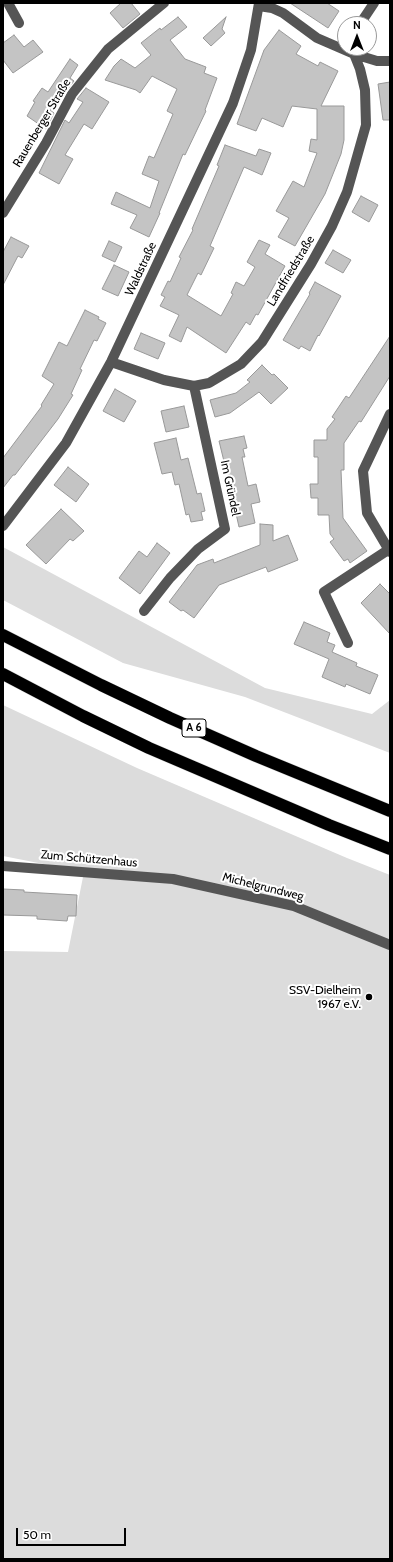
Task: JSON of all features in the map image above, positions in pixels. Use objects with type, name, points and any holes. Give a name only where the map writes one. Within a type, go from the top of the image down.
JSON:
[{"type":"highway","name":"A 6","points":[[3,635],[170,718],[263,759],[390,811]]},
{"type":"highway","points":[[3,674],[83,716],[149,748],[329,826],[390,849]]},
{"type":"street","points":[[8,3],[19,23]]},
{"type":"street","name":"Rauenberger Straße","points":[[3,213],[46,143],[72,94],[108,49],[151,7],[164,3]]},
{"type":"street","points":[[365,16],[374,3]]},
{"type":"street","points":[[259,5],[272,8],[282,13],[317,38],[337,45]]},
{"type":"street","name":"Waldstraße","points":[[3,526],[66,443],[111,362],[233,103],[251,50],[259,5]]},
{"type":"street","name":"Landfriedstraße","points":[[111,362],[164,380],[194,386],[209,383],[241,364],[262,342],[291,297],[332,226],[347,192],[366,126],[365,90],[356,56]]},
{"type":"street","points":[[366,56],[377,61],[390,61]]},
{"type":"street","name":"Im Gründel","points":[[144,611],[170,578],[198,549],[225,529],[194,386]]},
{"type":"street","points":[[348,642],[324,592],[389,551],[367,512],[363,471],[390,414]]},
{"type":"street","name":"Zum Schützenhaus","points":[[3,866],[173,879]]},
{"type":"street","name":"Michelgrundweg","points":[[173,879],[294,906],[390,945]]},
{"type":"shaded area","points":[[3,547],[265,688],[372,714],[390,700],[390,753],[245,697],[123,663],[3,600]]},
{"type":"shaded area","points":[[3,705],[137,768],[390,875],[390,1559],[3,1559],[3,951],[68,952],[84,872],[3,856]]},
{"type":"building","points":[[121,3],[131,3],[140,14],[123,28],[110,13]]},
{"type":"building","points":[[290,3],[327,3],[339,11],[328,28]]},
{"type":"building","points":[[178,17],[187,27],[170,40],[185,59],[206,67],[204,73],[217,78],[205,110],[206,111],[185,155],[183,154],[149,237],[130,228],[137,215],[111,204],[116,192],[150,208],[159,181],[142,174],[149,156],[154,158],[173,114],[167,111],[177,89],[152,76],[140,93],[136,90],[105,80],[114,66],[121,59],[135,68],[151,55],[141,43],[160,28],[161,30]]},
{"type":"building","points":[[226,17],[222,29],[225,33],[211,46],[203,38]]},
{"type":"building","points":[[279,30],[301,46],[296,54],[318,66],[320,62],[338,71],[321,106],[344,106],[344,140],[341,154],[325,194],[295,246],[278,237],[289,218],[276,211],[293,181],[304,187],[317,153],[309,151],[311,139],[317,140],[317,109],[292,106],[283,127],[262,118],[256,131],[237,124],[264,50]]},
{"type":"building","points":[[14,35],[24,47],[33,40],[43,52],[13,73],[3,60],[3,43]]},
{"type":"building","points":[[70,59],[78,65],[70,78],[74,81],[66,91],[63,89],[50,110],[54,113],[46,129],[27,116],[35,102],[33,101],[42,88],[48,92]]},
{"type":"building","points":[[390,82],[390,120],[383,120],[378,84]]},
{"type":"building","points":[[86,88],[109,102],[92,129],[84,124],[65,155],[73,159],[59,184],[39,173],[65,120],[69,123],[83,102],[77,99]]},
{"type":"building","points":[[225,145],[256,156],[259,149],[271,153],[262,175],[244,167],[210,246],[214,248],[201,275],[198,273],[187,295],[221,316],[233,294],[231,293],[236,282],[244,286],[255,267],[247,262],[259,240],[270,245],[265,254],[285,266],[258,315],[256,314],[250,325],[246,322],[226,353],[187,327],[181,342],[169,336],[179,315],[160,306],[165,297],[161,295],[168,281],[170,282],[181,258],[179,257],[193,230],[192,229],[219,166],[217,165]]},
{"type":"building","points":[[361,196],[378,205],[369,222],[352,212]]},
{"type":"building","points":[[11,237],[29,246],[22,258],[18,256],[3,285],[3,252]]},
{"type":"building","points":[[109,241],[122,247],[115,262],[102,256]]},
{"type":"building","points":[[333,250],[351,260],[343,273],[325,263]]},
{"type":"building","points":[[114,265],[129,272],[118,296],[102,289]]},
{"type":"building","points":[[315,282],[341,296],[310,351],[301,346],[299,349],[283,340],[310,294],[309,293]]},
{"type":"building","points":[[85,310],[99,317],[98,319],[106,323],[97,341],[94,340],[80,369],[82,370],[71,394],[73,395],[58,419],[15,475],[13,475],[3,488],[3,458],[42,406],[41,405],[54,384],[42,376],[59,342],[67,346]]},
{"type":"building","points":[[141,333],[165,343],[158,359],[134,349]]},
{"type":"building","points":[[390,336],[390,376],[361,422],[359,421],[344,443],[344,470],[341,470],[343,518],[367,551],[350,563],[348,559],[344,561],[330,542],[334,539],[330,534],[329,515],[318,515],[318,498],[311,498],[310,484],[318,484],[318,457],[314,457],[314,440],[327,440],[327,429],[335,419],[332,417],[346,396],[349,398]]},
{"type":"building","points":[[262,365],[272,375],[274,374],[288,388],[271,404],[259,392],[230,413],[215,417],[210,400],[236,393],[250,382],[247,380]]},
{"type":"building","points":[[115,389],[136,401],[124,422],[103,411]]},
{"type":"building","points":[[184,406],[189,427],[166,432],[161,411]]},
{"type":"building","points":[[244,436],[247,448],[243,449],[245,457],[242,457],[248,486],[256,484],[260,502],[251,504],[255,523],[239,527],[229,490],[231,490],[219,441]]},
{"type":"building","points":[[176,438],[181,460],[188,458],[197,494],[201,493],[205,511],[201,512],[203,520],[191,522],[189,514],[186,515],[179,484],[175,485],[172,472],[162,474],[154,443]]},
{"type":"building","points":[[68,467],[89,484],[76,502],[54,485]]},
{"type":"building","points":[[61,509],[84,531],[73,541],[70,539],[46,564],[26,545]]},
{"type":"building","points":[[260,524],[273,525],[273,541],[288,535],[298,560],[268,572],[266,567],[219,585],[194,618],[169,602],[197,565],[213,559],[214,563],[260,545]]},
{"type":"building","points":[[157,543],[170,553],[140,594],[119,578],[139,551],[147,557]]},
{"type":"building","points":[[380,584],[390,594],[390,634],[361,603]]},
{"type":"building","points":[[304,622],[330,633],[327,642],[335,645],[332,652],[357,663],[356,666],[378,675],[370,694],[346,684],[345,687],[322,677],[329,659],[294,644]]},
{"type":"building","points":[[3,889],[24,890],[24,892],[77,895],[76,916],[68,916],[67,921],[37,919],[37,916],[3,915]]},
{"type":"place","name":"SSV-Dielheim 1967 e.V.","points":[[369,997]]}]
